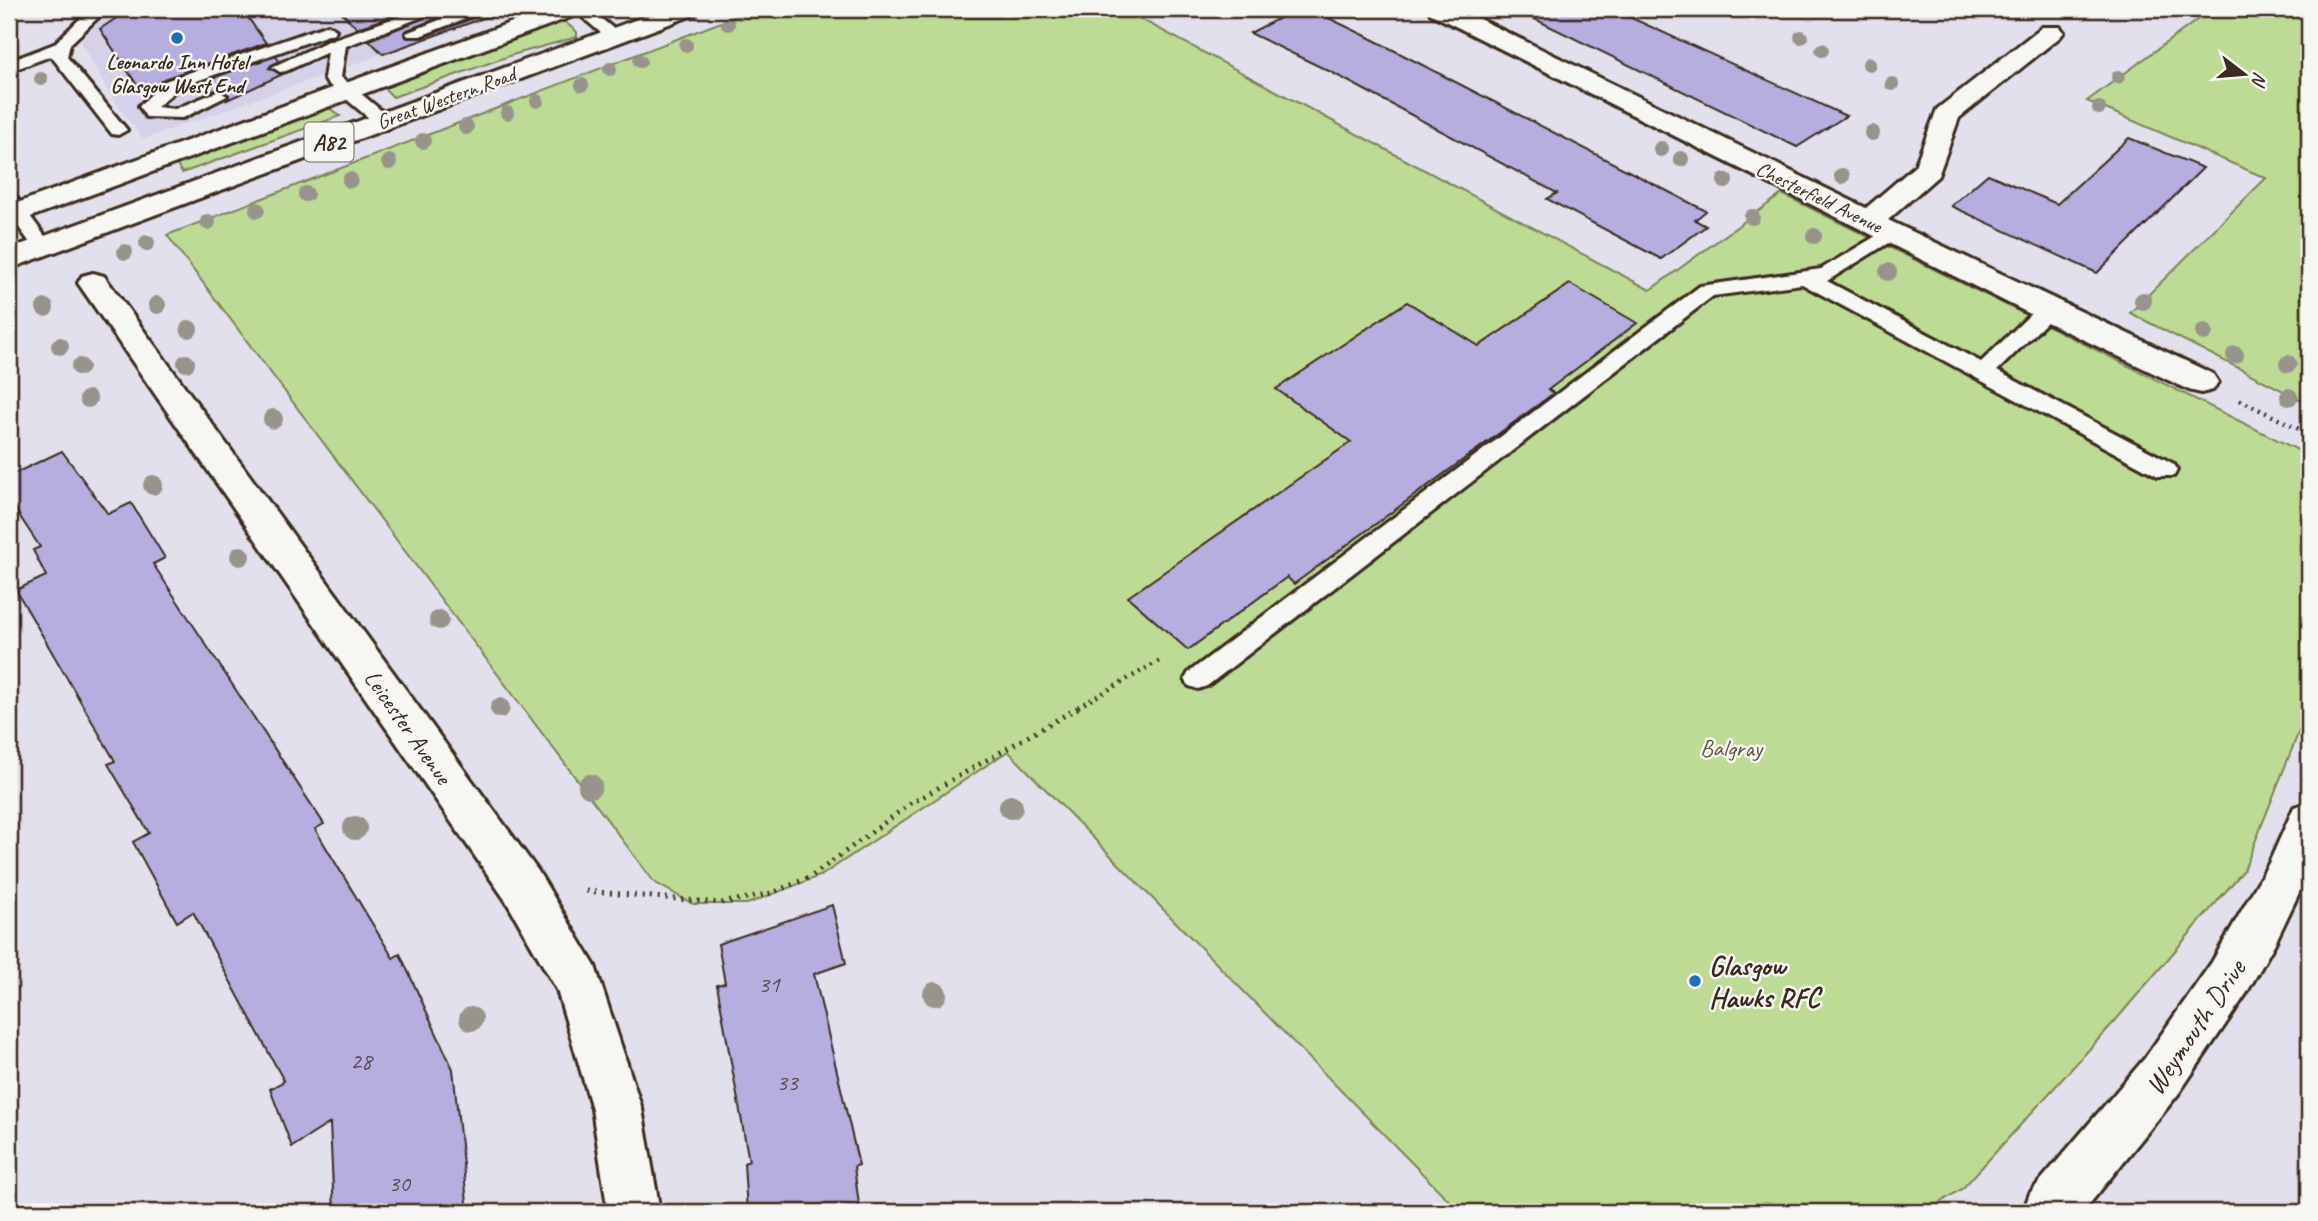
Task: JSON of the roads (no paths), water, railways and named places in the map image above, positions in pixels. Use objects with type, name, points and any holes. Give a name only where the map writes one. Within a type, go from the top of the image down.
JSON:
[{"type":"street","name":"Great Western Road","points":[[11,210],[570,9]]},
{"type":"street","name":"Great Western Road","points":[[9,260],[687,9]]},
{"type":"street","name":"Chesterfield Avenue","points":[[1440,9],[2047,310],[2201,382]]},
{"type":"street","points":[[1880,227],[1928,170],[1947,115],[2051,32]]},
{"type":"street","name":"Leicester Avenue","points":[[93,283],[522,886],[578,982],[617,1109],[634,1212]]},
{"type":"street","name":"Weymouth Drive","points":[[2049,1212],[2132,1118],[2241,962],[2294,860],[2309,821]]},
{"type":"lane","points":[[16,64],[60,47],[99,9]]},
{"type":"lane","points":[[280,67],[333,36],[388,9]]},
{"type":"lane","points":[[219,96],[177,114],[152,113],[148,106],[171,85],[185,79],[435,9]]},
{"type":"lane","points":[[335,61],[482,9]]},
{"type":"lane","points":[[581,9],[614,36]]},
{"type":"lane","points":[[333,36],[335,61],[332,78],[383,121]]},
{"type":"lane","points":[[60,47],[59,57],[118,130]]},
{"type":"lane","points":[[11,210],[43,247]]},
{"type":"lane","points":[[1198,680],[1707,290],[1826,275],[1880,227]]},
{"type":"lane","points":[[1806,278],[2166,470]]},
{"type":"lane","points":[[1983,372],[2047,310]]},
{"type":"place","name":"Leonardo Inn Hotel Glasgow West End","points":[[177,38]]},
{"type":"place","name":"Glasgow Hawks RFC","points":[[1695,981]]},
{"type":"park label","name":"Balgray","points":[[1731,748]]}]
